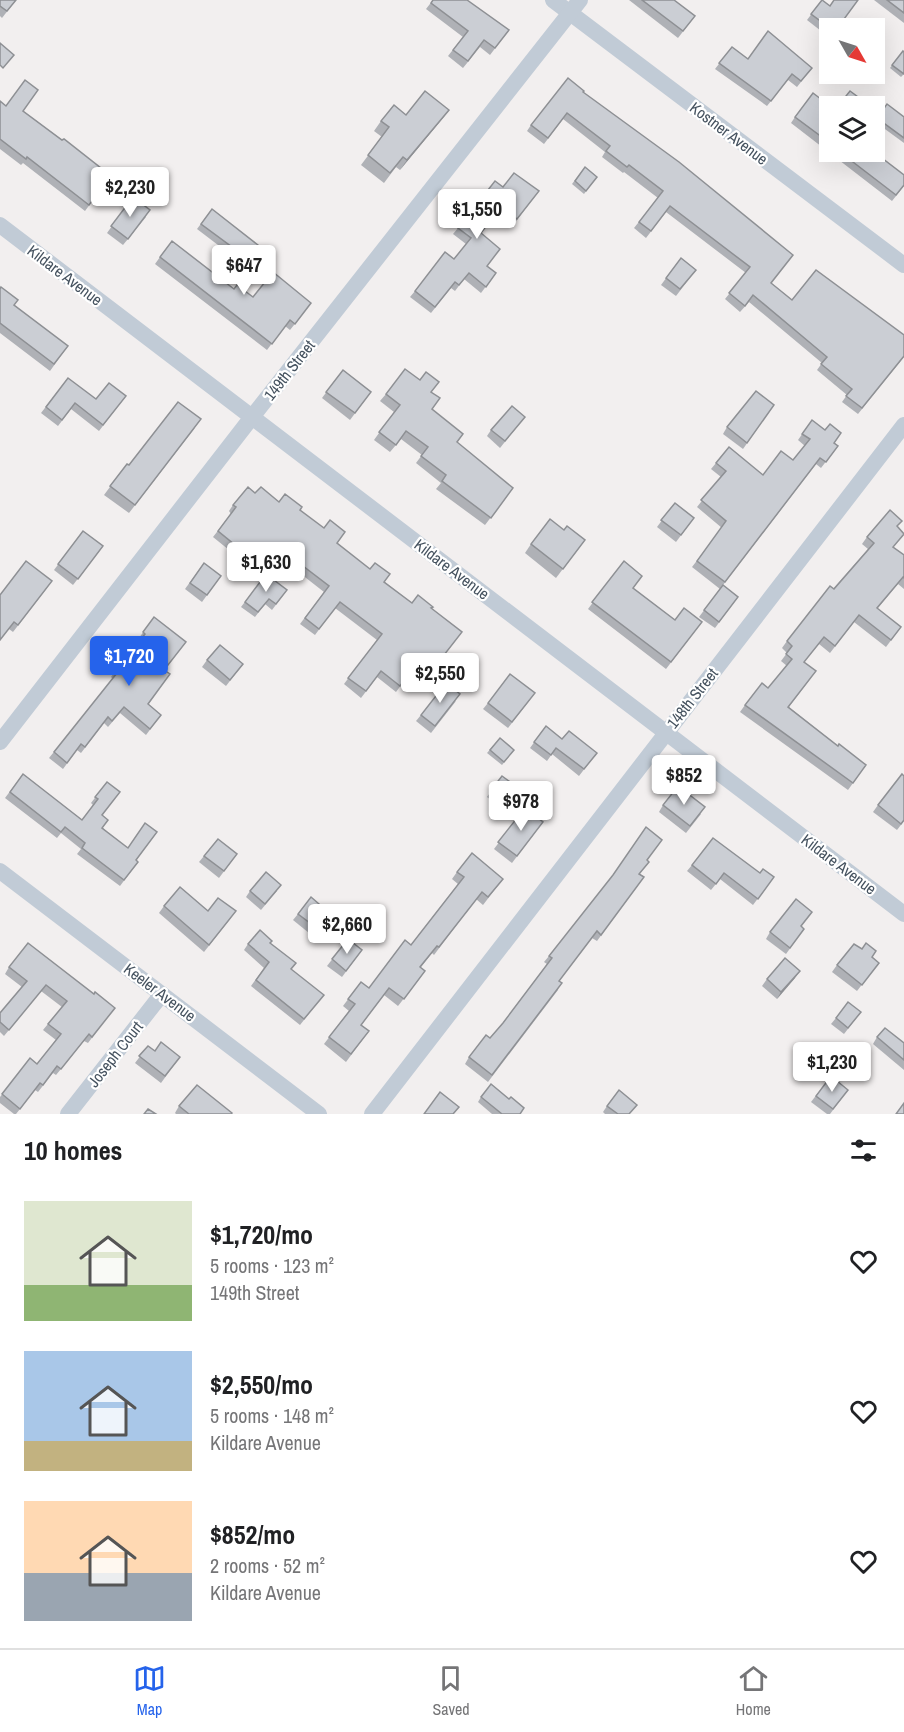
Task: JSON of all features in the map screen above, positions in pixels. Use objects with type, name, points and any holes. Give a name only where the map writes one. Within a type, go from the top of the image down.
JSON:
[{"type":"street","name":"Kostner Avenue","points":[[553,0],[575,6],[904,265]]},
{"type":"street","name":"149th Street","points":[[0,742],[575,6]]},
{"type":"street","name":"Kildare Avenue","points":[[0,225],[904,914]]},
{"type":"street","name":"148th Street","points":[[372,1114],[904,425]]},
{"type":"street","name":"Keeler Avenue","points":[[0,871],[319,1114]]},
{"type":"street","name":"Joseph Court","points":[[68,1114],[162,994]]},
{"type":"building","points":[[0,0],[16,0],[7,11],[0,6]]},
{"type":"building","points":[[433,0],[467,0],[509,30],[495,48],[484,40],[468,61],[453,50],[468,31],[431,3]]},
{"type":"building","points":[[642,0],[674,0],[695,16],[683,31]]},
{"type":"building","points":[[822,0],[830,6],[834,0],[858,0],[845,18],[819,18],[819,20],[811,14]]},
{"type":"building","points":[[887,0],[904,0],[904,13]]},
{"type":"building","points":[[768,31],[812,68],[801,81],[792,74],[771,101],[719,63],[732,47],[748,59]]},
{"type":"building","points":[[0,43],[14,55],[3,68],[0,65]]},
{"type":"building","points":[[904,52],[904,74],[892,65]]},
{"type":"building","points":[[568,78],[583,92],[679,162],[793,255],[771,283],[792,300],[816,270],[904,335],[904,356],[862,408],[846,396],[852,389],[821,364],[827,357],[753,295],[745,306],[729,293],[750,267],[670,206],[651,231],[639,222],[663,191],[606,151],[610,146],[567,113],[548,138],[531,125]]},
{"type":"building","points":[[25,80],[38,90],[23,111],[62,140],[64,139],[111,176],[89,205],[0,139],[0,101],[6,106]]},
{"type":"building","points":[[425,91],[449,110],[407,160],[403,157],[390,173],[368,155],[389,127],[381,121],[394,105],[406,115]]},
{"type":"building","points":[[850,91],[857,96],[846,96]]},
{"type":"building","points":[[813,93],[819,98],[819,135],[795,117]]},
{"type":"building","points":[[887,104],[904,117],[904,138],[885,124]]},
{"type":"building","points":[[885,160],[904,175],[904,185],[896,195],[853,162]]},
{"type":"building","points":[[585,167],[597,177],[586,191],[575,181]]},
{"type":"building","points":[[514,173],[539,191],[517,219],[501,206],[481,233],[500,249],[487,266],[496,273],[486,287],[469,273],[459,285],[455,282],[435,307],[415,291],[445,252],[454,259],[471,238],[458,228],[495,181],[503,187]]},
{"type":"building","points":[[133,197],[150,210],[128,239],[111,226]]},
{"type":"building","points":[[212,209],[258,245],[247,258],[201,224]]},
{"type":"building","points":[[172,241],[234,289],[237,285],[253,297],[273,272],[311,303],[295,324],[290,320],[272,344],[160,257]]},
{"type":"building","points":[[681,258],[696,270],[680,289],[666,278]]},
{"type":"building","points":[[1,287],[18,300],[14,305],[68,346],[54,364],[0,323]]},
{"type":"building","points":[[405,369],[420,380],[426,372],[439,382],[431,392],[440,398],[432,409],[463,434],[457,442],[513,488],[491,518],[442,481],[446,475],[421,456],[428,447],[406,431],[396,445],[379,432],[400,405],[386,394]]},
{"type":"building","points":[[343,370],[371,392],[355,413],[326,392]]},
{"type":"building","points":[[68,378],[96,399],[109,383],[126,396],[103,425],[75,403],[62,420],[46,407]]},
{"type":"building","points":[[756,391],[774,405],[747,443],[727,427]]},
{"type":"building","points":[[178,402],[201,419],[135,505],[110,486]]},
{"type":"building","points":[[512,406],[525,417],[505,441],[491,430]]},
{"type":"building","points":[[812,420],[825,430],[830,424],[841,433],[834,443],[838,446],[826,462],[820,458],[725,582],[697,561],[726,521],[701,500],[726,471],[716,463],[729,447],[763,475],[781,451],[793,460],[810,439],[802,434]]},
{"type":"building","points":[[248,487],[255,493],[261,487],[279,502],[285,494],[302,507],[300,510],[324,528],[330,520],[345,532],[337,543],[370,569],[375,563],[390,574],[384,582],[412,603],[418,595],[462,632],[430,673],[417,663],[400,686],[381,671],[366,691],[348,678],[382,634],[340,602],[319,629],[305,618],[329,586],[282,550],[267,571],[218,531],[236,507],[233,505]]},
{"type":"building","points":[[675,503],[694,518],[681,535],[661,520]]},
{"type":"building","points":[[890,510],[902,521],[897,526],[904,534],[893,547],[904,555],[904,578],[877,608],[901,627],[891,640],[859,615],[835,646],[824,637],[804,662],[816,671],[788,707],[866,765],[853,783],[745,705],[762,683],[768,688],[792,659],[786,654],[792,646],[787,641],[830,586],[834,589],[874,543],[867,537]]},
{"type":"building","points":[[550,519],[564,530],[567,526],[585,540],[563,569],[531,544]]},
{"type":"building","points":[[83,531],[103,546],[78,579],[58,564]]},
{"type":"building","points":[[26,561],[52,581],[18,625],[14,622],[0,640],[0,595]]},
{"type":"building","points":[[624,561],[642,576],[633,588],[675,620],[684,608],[702,622],[671,662],[592,602]]},
{"type":"building","points":[[204,563],[221,576],[207,595],[190,583]]},
{"type":"building","points":[[266,574],[287,590],[276,604],[269,599],[258,612],[245,602]]},
{"type":"building","points":[[723,585],[738,597],[719,622],[704,610]]},
{"type":"building","points":[[154,617],[186,642],[164,670],[170,674],[148,704],[161,715],[150,729],[124,707],[112,721],[108,717],[85,747],[81,744],[67,763],[54,752],[117,673],[115,671],[145,634],[143,632]]},
{"type":"building","points":[[220,645],[243,664],[230,680],[207,660]]},
{"type":"building","points":[[510,674],[535,693],[512,722],[488,703]]},
{"type":"building","points":[[446,683],[460,694],[435,726],[421,715]]},
{"type":"building","points":[[546,726],[562,739],[569,731],[597,753],[584,769],[556,748],[551,755],[534,742]]},
{"type":"building","points":[[500,738],[514,750],[504,762],[490,750]]},
{"type":"building","points":[[23,774],[82,820],[98,799],[95,797],[107,782],[120,792],[102,815],[108,820],[102,828],[128,848],[145,823],[157,832],[124,880],[82,848],[85,843],[65,827],[61,832],[10,792]]},
{"type":"building","points":[[902,774],[904,776],[904,820],[901,824],[878,805]]},
{"type":"building","points":[[502,776],[517,787],[506,801],[491,790]]},
{"type":"building","points":[[678,786],[705,807],[690,826],[663,805]]},
{"type":"building","points":[[525,808],[543,822],[517,856],[498,842]]},
{"type":"building","points":[[646,827],[662,840],[639,874],[644,877],[601,935],[597,931],[559,981],[562,983],[492,1075],[469,1057],[486,1035],[490,1038],[503,1023],[552,958],[549,956],[613,875]]},
{"type":"building","points":[[713,838],[760,873],[763,869],[774,877],[758,899],[724,873],[716,884],[692,865]]},
{"type":"building","points":[[218,839],[237,854],[224,871],[204,856]]},
{"type":"building","points":[[472,853],[503,879],[488,897],[482,892],[439,947],[437,946],[420,967],[425,971],[404,999],[389,988],[361,1025],[369,1031],[351,1054],[329,1037],[355,1004],[348,999],[361,982],[369,988],[405,940],[411,945],[464,877],[457,872]]},
{"type":"building","points":[[266,872],[281,885],[265,904],[250,891]]},
{"type":"building","points":[[180,887],[208,911],[218,898],[236,911],[209,945],[164,906]]},
{"type":"building","points":[[311,897],[326,910],[314,926],[298,914]]},
{"type":"building","points":[[796,899],[812,912],[801,926],[804,929],[790,948],[770,932]]},
{"type":"building","points":[[260,930],[272,941],[270,943],[296,963],[291,969],[324,995],[304,1019],[256,980],[269,962],[248,944]]},
{"type":"building","points":[[348,939],[362,950],[346,971],[332,959]]},
{"type":"building","points":[[28,943],[115,1008],[92,1037],[89,1034],[61,1069],[57,1066],[43,1085],[40,1083],[20,1109],[2,1094],[30,1058],[37,1064],[61,1034],[48,1024],[67,1001],[46,985],[9,1030],[0,1022],[0,1013],[27,981],[9,967]]},
{"type":"building","points":[[866,943],[876,951],[872,957],[879,963],[862,985],[837,965],[854,944],[862,949]]},
{"type":"building","points":[[785,958],[800,971],[781,992],[767,979]]},
{"type":"building","points":[[848,1002],[861,1012],[848,1028],[836,1018]]},
{"type":"building","points":[[885,1028],[904,1043],[904,1060],[877,1037]]},
{"type":"building","points":[[161,1042],[180,1057],[165,1076],[139,1056],[148,1046],[155,1051]]},
{"type":"building","points":[[831,1076],[848,1090],[833,1109],[816,1096]]},
{"type":"building","points":[[491,1084],[524,1108],[520,1114],[502,1114],[481,1097]]},
{"type":"building","points":[[197,1085],[232,1113],[189,1114],[179,1106]]},
{"type":"building","points":[[619,1090],[637,1105],[629,1114],[618,1114],[607,1106]]},
{"type":"building","points":[[440,1092],[459,1107],[453,1114],[424,1114]]},
{"type":"building","points":[[904,1103],[904,1114],[896,1114]]},
{"type":"building","points":[[148,1109],[156,1114],[144,1114]]}]
